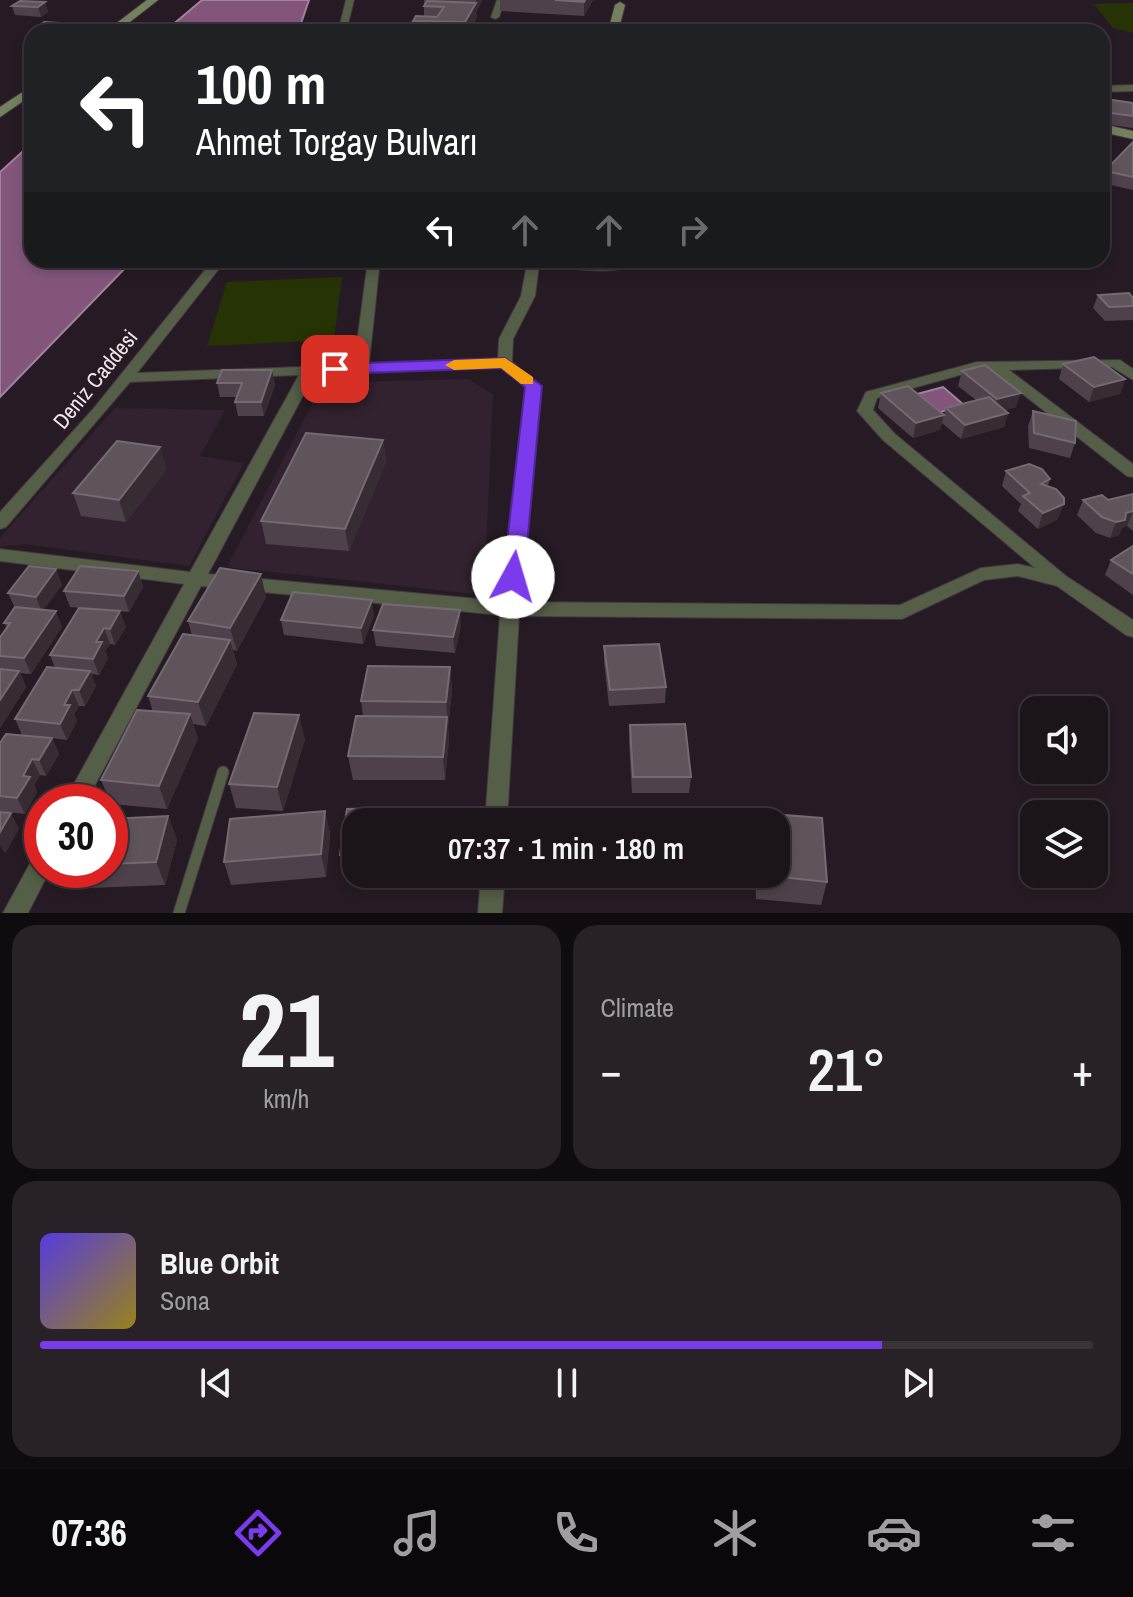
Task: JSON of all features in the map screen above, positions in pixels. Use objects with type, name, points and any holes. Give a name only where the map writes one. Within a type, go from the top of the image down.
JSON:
[{"type":"street","points":[[121,24],[153,0]]},
{"type":"street","points":[[344,24],[350,0]]},
{"type":"street","points":[[495,17],[501,0]]},
{"type":"street","points":[[615,24],[620,5]]},
{"type":"street","points":[[1110,89],[1133,88]]},
{"type":"street","points":[[0,113],[24,96]]},
{"type":"street","points":[[1110,130],[1133,135]]},
{"type":"street","name":"Deniz Caddesi","points":[[0,523],[125,378],[214,268]]},
{"type":"street","points":[[361,368],[373,268]]},
{"type":"street","points":[[505,363],[506,339],[528,296],[530,268]]},
{"type":"street","points":[[125,378],[505,363],[533,386],[510,609],[497,808]]},
{"type":"street","points":[[1115,363],[1133,376]]},
{"type":"street","points":[[1133,363],[977,366],[871,395],[865,411],[889,437],[1063,581],[1133,630]]},
{"type":"street","points":[[997,367],[1133,472]]},
{"type":"street","points":[[85,784],[309,370]]},
{"type":"street","points":[[0,555],[197,579],[510,609],[902,612],[981,574],[1018,570],[1063,581]]},
{"type":"street","points":[[15,913],[28,888]]},
{"type":"street","points":[[490,913],[492,888]]},
{"type":"lane","points":[[179,913],[223,772]]},
{"type":"shaded area","points":[[202,0],[309,0],[301,24],[174,24]]},
{"type":"shaded area","points":[[24,150],[24,268],[125,268],[0,397],[0,172]]},
{"type":"shaded area","points":[[468,379],[493,394],[484,595],[227,567],[323,383]]},
{"type":"shaded area","points":[[943,387],[964,405],[937,413],[917,394]]},
{"type":"shaded area","points":[[115,408],[225,410],[200,456],[244,463],[189,566],[25,544],[0,547],[0,538]]},
{"type":"green space","points":[[1133,3],[1133,33],[1113,28],[1094,4]]},
{"type":"green space","points":[[342,277],[334,340],[207,346],[227,282]]},
{"type":"building","points":[[20,1],[45,2],[38,7],[12,6]]},
{"type":"building","points":[[427,1],[476,3],[465,22],[413,21],[416,16],[437,17],[444,7],[424,6]]},
{"type":"building","points":[[1110,100],[1133,103],[1133,116],[1110,113]]},
{"type":"building","points":[[1133,142],[1133,177],[1110,172],[1110,166]]},
{"type":"building","points":[[1129,293],[1133,306],[1109,307],[1098,295]]},
{"type":"building","points":[[1094,357],[1125,379],[1094,387],[1063,364]]},
{"type":"building","points":[[985,365],[1021,393],[997,399],[962,371]]},
{"type":"building","points":[[222,370],[272,370],[261,402],[235,402],[242,383],[217,383]]},
{"type":"building","points":[[908,386],[944,415],[916,423],[881,393]]},
{"type":"building","points":[[989,397],[1008,413],[965,425],[946,408]]},
{"type":"building","points":[[1033,411],[1076,421],[1075,443],[1034,433]]},
{"type":"building","points":[[306,433],[383,440],[345,529],[261,521]]},
{"type":"building","points":[[117,441],[160,447],[119,500],[73,493]]},
{"type":"building","points":[[1029,464],[1042,469],[1050,479],[1041,484],[1056,489],[1064,498],[1064,504],[1043,513],[1023,496],[1030,493],[1006,471]]},
{"type":"building","points":[[1133,494],[1133,511],[1126,513],[1125,520],[1116,522],[1102,517],[1083,500],[1102,495],[1108,500]]},
{"type":"building","points":[[1133,546],[1133,574],[1111,560]]},
{"type":"building","points":[[29,566],[56,569],[36,597],[8,593]]},
{"type":"building","points":[[80,566],[138,571],[124,596],[64,591]]},
{"type":"building","points":[[220,568],[261,574],[230,628],[188,621]]},
{"type":"building","points":[[293,592],[372,600],[361,628],[281,620]]},
{"type":"building","points":[[383,604],[460,610],[453,637],[373,630]]},
{"type":"building","points":[[15,607],[56,611],[24,658],[0,656],[0,636],[10,623],[4,623]]},
{"type":"building","points":[[79,608],[120,611],[110,629],[104,628],[96,642],[102,642],[93,659],[50,655]]},
{"type":"building","points":[[183,634],[230,640],[198,702],[148,696]]},
{"type":"building","points":[[659,644],[666,687],[610,690],[604,646]]},
{"type":"building","points":[[368,666],[450,667],[446,702],[361,701]]},
{"type":"building","points":[[47,667],[90,671],[79,690],[72,690],[64,705],[70,705],[60,724],[15,719]]},
{"type":"building","points":[[0,669],[19,671],[0,700]]},
{"type":"building","points":[[137,710],[190,714],[159,786],[101,780]]},
{"type":"building","points":[[254,713],[299,715],[277,787],[229,784]]},
{"type":"building","points":[[356,716],[447,717],[443,757],[348,756]]},
{"type":"building","points":[[685,724],[691,777],[633,777],[630,725]]},
{"type":"building","points":[[6,734],[52,738],[39,760],[32,759],[23,776],[30,777],[17,798],[0,796],[0,743]]},
{"type":"building","points":[[325,811],[321,854],[224,862],[230,819]]},
{"type":"building","points":[[0,812],[11,813],[0,832]]},
{"type":"building","points":[[168,816],[156,862],[128,863],[128,818]]},
{"type":"building","points":[[790,816],[822,818],[827,882],[790,878]]},
{"type":"slow traffic","points":[[454,365],[505,363],[527,381]]},
{"type":"route","points":[[335,369],[505,363],[533,386],[513,577]]}]
